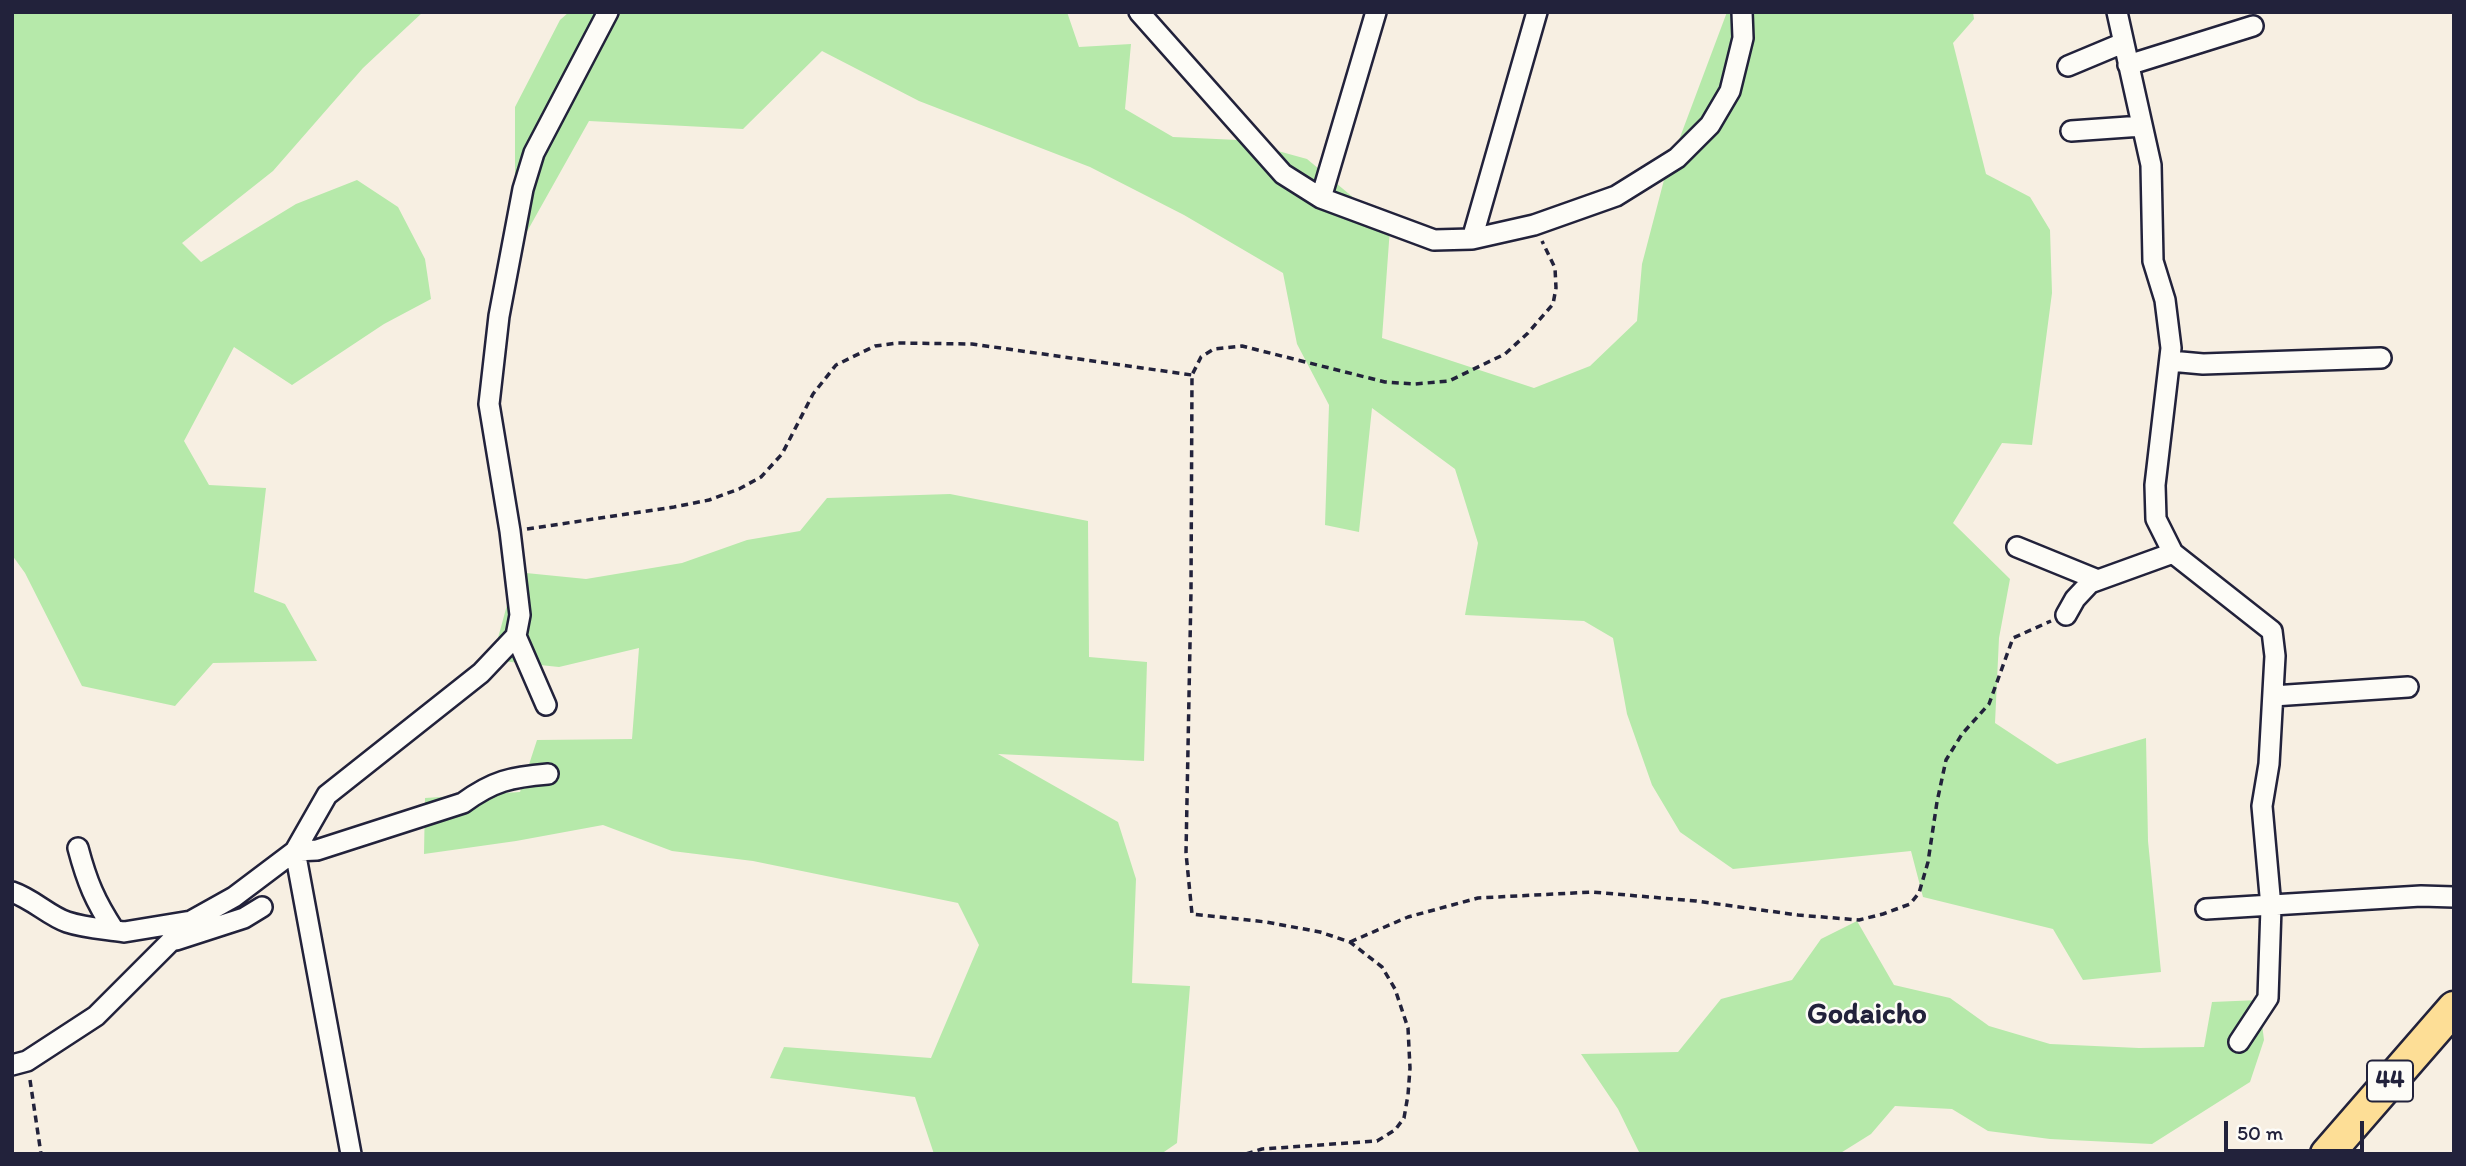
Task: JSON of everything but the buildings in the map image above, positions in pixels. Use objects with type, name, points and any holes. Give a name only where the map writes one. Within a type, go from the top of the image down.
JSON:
[{"type":"main road","name":"44","points":[[2326,1154],[2454,1008]]},
{"type":"street","points":[[20,1063],[96,1016],[191,921],[234,897],[295,851],[327,795],[481,673],[516,636],[520,615],[510,531],[489,404],[499,316],[523,189],[534,153],[608,12]]},
{"type":"street","points":[[1139,12],[1283,174],[1321,198],[1434,240],[1472,239],[1534,225],[1616,196],[1677,158],[1710,125],[1730,91],[1743,38],[1742,12]]},
{"type":"street","points":[[1321,198],[1376,12]]},
{"type":"street","points":[[1472,239],[1537,12]]},
{"type":"street","points":[[2118,12],[2127,65],[2151,165],[2153,261],[2165,300],[2171,348],[2155,485],[2156,519],[2173,553],[2272,631],[2275,656],[2269,764],[2262,806],[2271,906],[2268,998],[2239,1042]]},
{"type":"street","points":[[2127,65],[2253,26]]},
{"type":"street","points":[[2068,66],[2123,43]]},
{"type":"street","points":[[2071,131],[2142,126]]},
{"type":"street","points":[[2170,361],[2203,365],[2381,358]]},
{"type":"street","points":[[2017,547],[2098,580]]},
{"type":"street","points":[[2066,615],[2074,599],[2091,583],[2173,553]]},
{"type":"street","points":[[516,636],[546,705]]},
{"type":"street","points":[[2273,696],[2408,687]]},
{"type":"street","points":[[295,851],[317,850],[463,803],[484,788],[511,777],[548,774]]},
{"type":"street","points":[[78,848],[86,881],[114,930]]},
{"type":"street","points":[[295,851],[351,1154]]},
{"type":"street","points":[[12,892],[28,898],[66,922],[124,932],[191,921]]},
{"type":"street","points":[[2206,909],[2421,896],[2454,897]]},
{"type":"street","points":[[172,941],[244,918],[261,906]]},
{"type":"path","points":[[1245,1154],[1262,1149],[1377,1141],[1395,1130],[1404,1118],[1410,1068],[1408,1028],[1395,989],[1382,967],[1350,942],[1320,932],[1266,922],[1192,914],[1186,853],[1192,374],[1200,356],[1214,349],[1242,346],[1385,382],[1415,384],[1449,381],[1480,368],[1505,354],[1553,304],[1556,288],[1555,268],[1534,225]]},
{"type":"path","points":[[510,531],[674,507],[709,500],[739,489],[761,477],[782,454],[813,394],[836,365],[875,346],[898,343],[972,344],[1192,374]]},
{"type":"path","points":[[1350,942],[1408,917],[1478,898],[1592,892],[1859,920],[1910,904],[1919,893],[1928,862],[1937,802],[1947,760],[1962,734],[1989,704],[2013,638],[2066,615]]},
{"type":"path","points":[[20,1063],[41,1154]]},
{"type":"green space","points":[[12,12],[423,12],[363,68],[273,171],[182,243],[201,262],[296,204],[357,180],[398,207],[425,259],[431,299],[384,324],[292,385],[234,347],[184,441],[209,485],[266,488],[254,592],[285,604],[317,661],[213,663],[175,706],[82,686],[25,573],[12,555]]},
{"type":"green space","points":[[569,12],[1067,12],[1079,47],[1131,44],[1125,109],[1173,137],[1238,140],[1307,159],[1390,228],[1382,338],[1534,388],[1590,366],[1637,321],[1642,264],[1664,180],[1727,12],[1973,12],[1974,19],[1953,43],[1986,174],[2030,197],[2050,230],[2052,293],[2032,445],[2002,443],[1953,523],[2010,579],[1999,638],[1995,723],[2057,764],[2146,738],[2148,841],[2161,972],[2083,980],[2053,929],[1923,897],[1911,851],[1733,869],[1680,832],[1652,785],[1627,714],[1613,638],[1584,621],[1465,615],[1478,543],[1455,469],[1372,408],[1359,532],[1325,525],[1329,405],[1297,344],[1283,273],[1184,215],[1090,167],[919,101],[822,51],[743,129],[589,121],[515,253],[515,107],[560,20]]},
{"type":"green space","points":[[950,494],[1088,521],[1089,657],[1147,662],[1144,761],[998,754],[1118,822],[1136,879],[1132,983],[1190,986],[1177,1143],[1161,1154],[934,1154],[915,1097],[770,1078],[784,1047],[931,1058],[979,945],[958,903],[753,861],[672,851],[603,825],[424,854],[425,798],[520,792],[537,740],[632,739],[639,648],[559,667],[492,660],[516,572],[586,579],[682,563],[747,540],[800,531],[827,498]]},
{"type":"green space","points":[[1857,921],[1894,985],[1950,998],[1989,1026],[2050,1044],[2139,1048],[2204,1047],[2212,1002],[2259,1000],[2264,1040],[2250,1082],[2152,1144],[2050,1139],[1988,1131],[1952,1109],[1895,1106],[1871,1134],[1839,1154],[1640,1154],[1618,1109],[1581,1054],[1678,1052],[1721,999],[1792,980],[1821,939]]},
{"type":"district","name":"Godaicho","points":[[1867,1015]]}]
